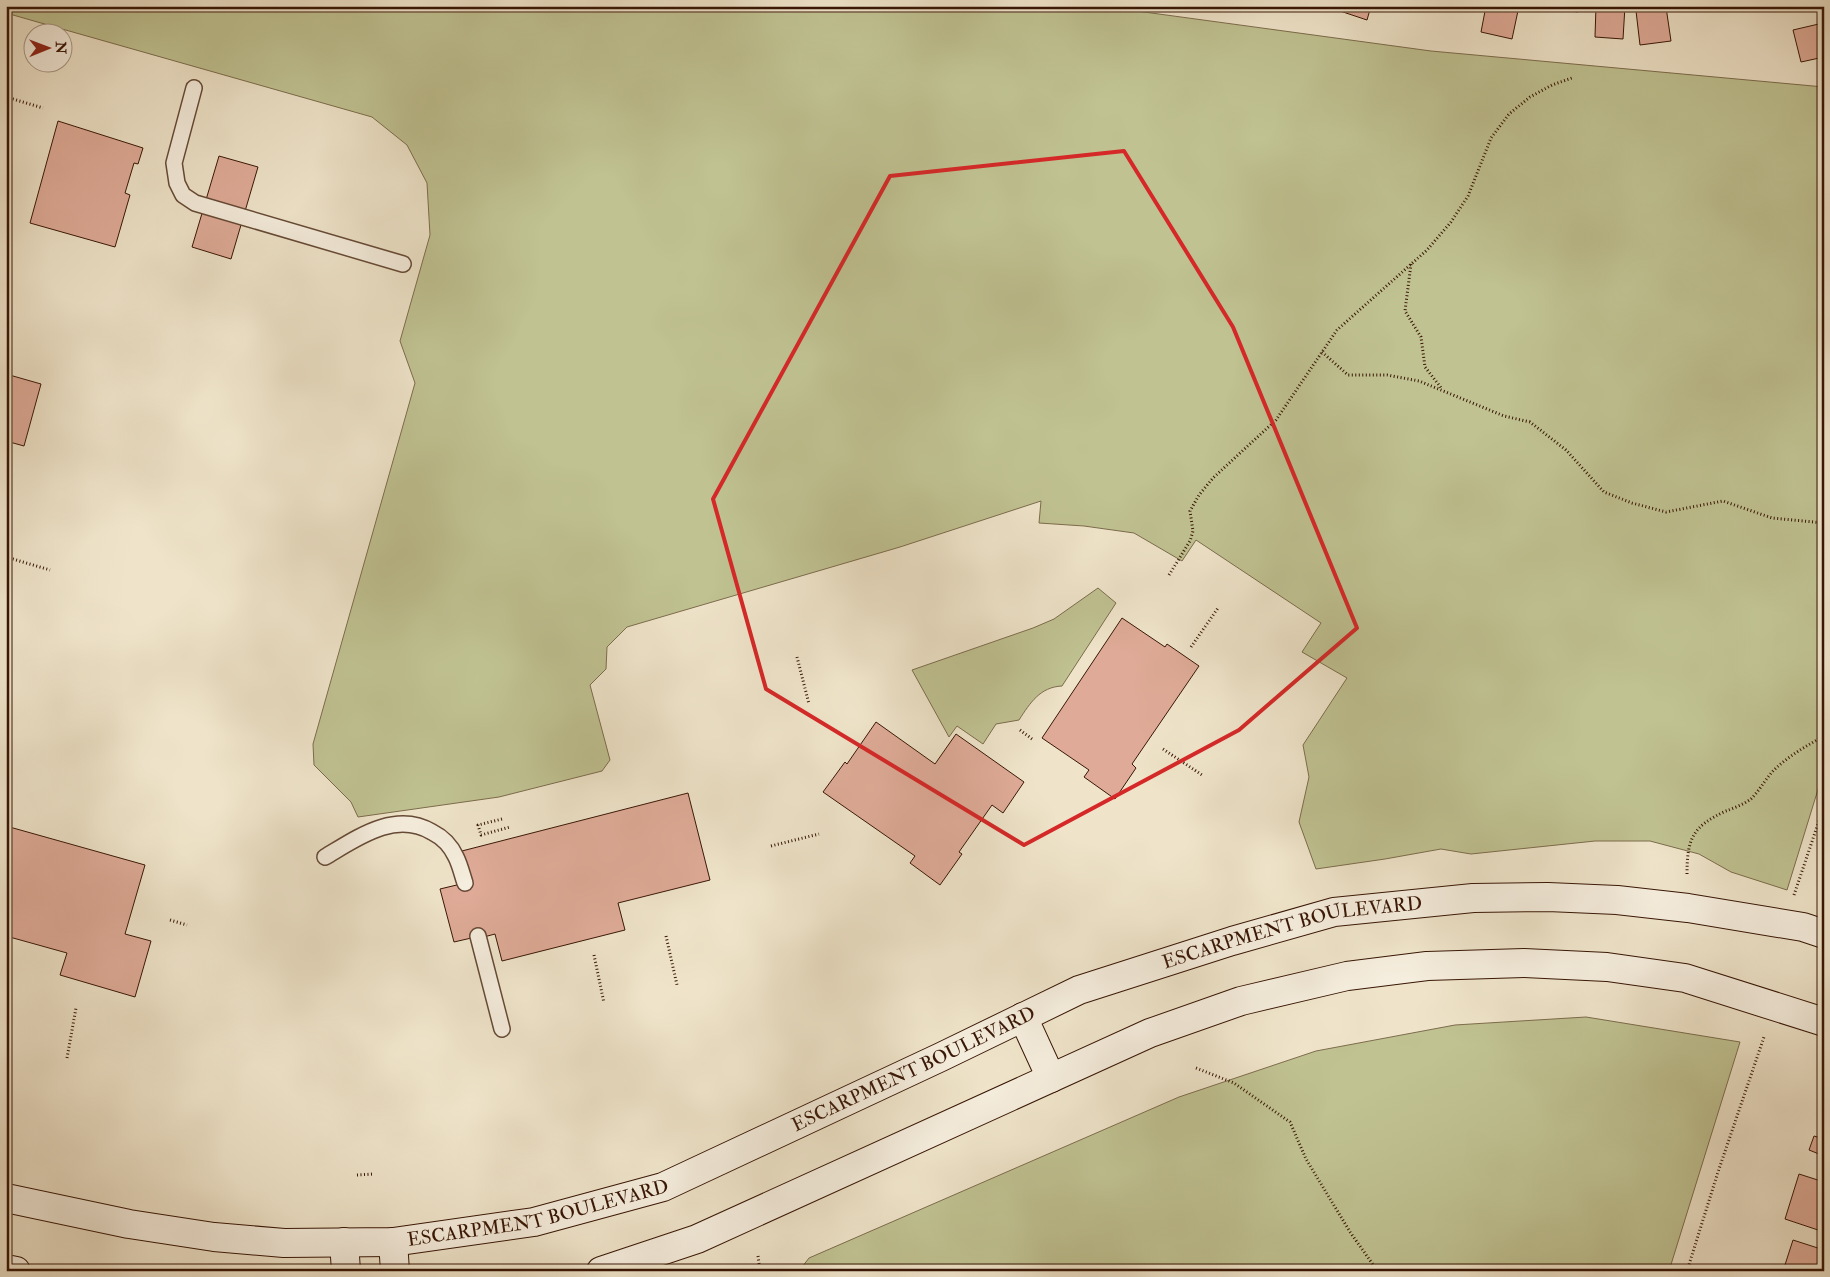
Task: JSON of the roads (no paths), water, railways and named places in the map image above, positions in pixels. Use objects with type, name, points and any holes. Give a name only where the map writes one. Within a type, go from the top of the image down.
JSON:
[{"type":"main road","name":"ESCARPMENT BOULEVARD","points":[[6,1198],[128,1224],[214,1237],[284,1243],[393,1242],[534,1222],[663,1186],[941,1057],[1079,990],[1232,940],[1334,912],[1474,898],[1548,897],[1617,900],[1688,908],[1804,928],[1824,934]]},
{"type":"main road","points":[[600,1271],[697,1239],[1150,1032],[1241,1002],[1347,976],[1427,966],[1524,963],[1607,967],[1685,978],[1824,1022]]},
{"type":"main road","points":[[1023,1017],[1051,1078]]},
{"type":"main road","points":[[344,1242],[346,1271]]},
{"type":"main road","points":[[393,1242],[395,1271]]},
{"type":"main road","points":[[6,1269],[16,1271]]},
{"type":"lane","points":[[194,88],[174,163],[177,183],[183,195],[195,203],[403,264]]},
{"type":"lane","points":[[324,857],[380,828],[398,824],[417,825],[438,835],[449,846],[456,856],[465,883]]},
{"type":"lane","points":[[478,936],[502,1029]]}]
